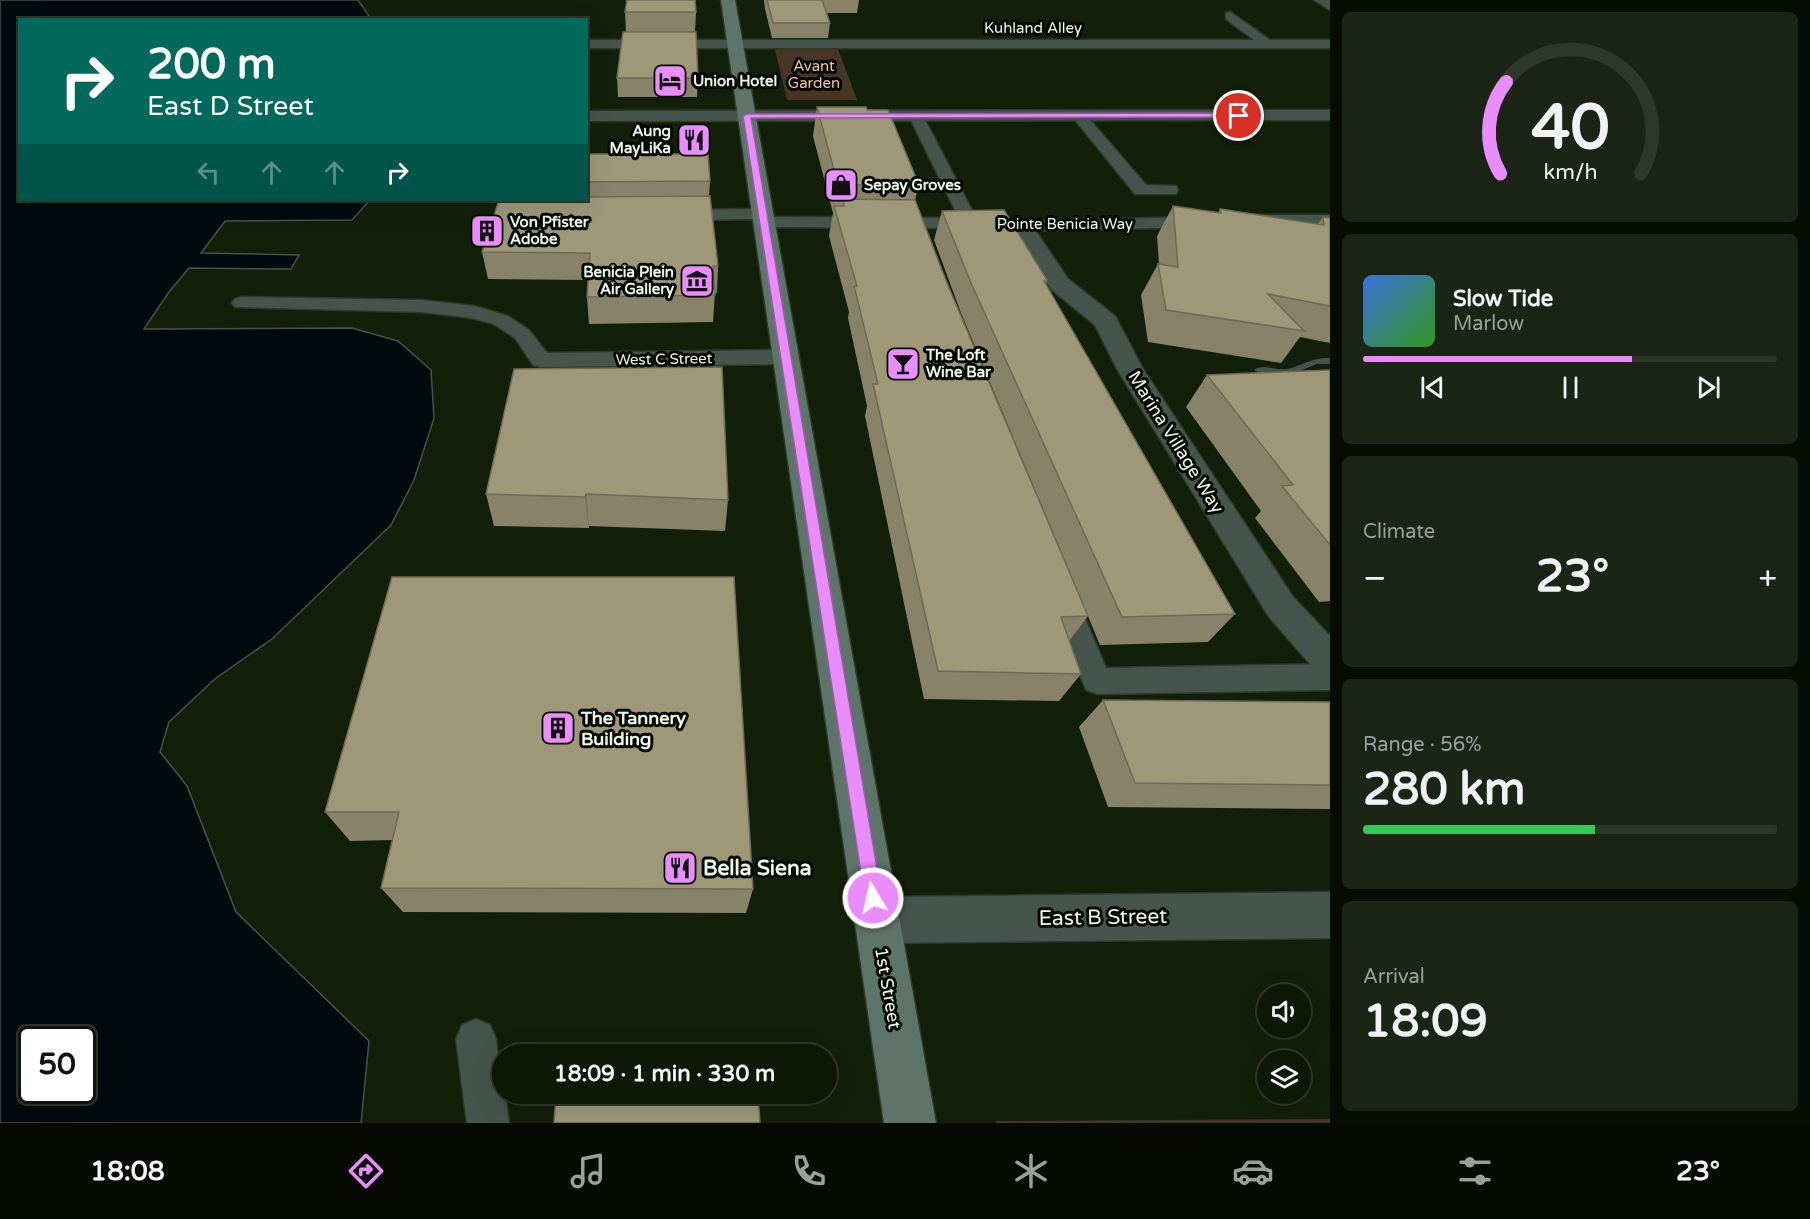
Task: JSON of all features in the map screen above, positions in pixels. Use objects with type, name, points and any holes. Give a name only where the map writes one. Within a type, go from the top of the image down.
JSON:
[{"type":"main road","name":"1st Street","points":[[728,0],[910,1123]]},
{"type":"street","points":[[1321,0],[1330,6]]},
{"type":"street","points":[[588,116],[1330,116]]},
{"type":"street","name":"Marina Village Way","points":[[1021,226],[1059,284],[1106,321],[1130,369],[1281,607],[1330,661]]},
{"type":"street","name":"East B Street","points":[[876,920],[1330,915]]},
{"type":"lane","points":[[1230,16],[1267,44]]},
{"type":"lane","name":"Kuhland Alley","points":[[588,44],[1330,44]]},
{"type":"lane","points":[[916,116],[970,223]]},
{"type":"lane","points":[[1079,116],[1141,190],[1170,190]]},
{"type":"lane","name":"Pointe Benicia Way","points":[[660,215],[764,218],[919,233],[970,223],[1021,226],[1330,220]]},
{"type":"lane","name":"West C Street","points":[[242,303],[422,306],[474,312],[501,320],[522,334],[541,360],[786,357]]},
{"type":"lane","points":[[1056,581],[1096,681],[1330,677]]},
{"type":"lane","points":[[476,1039],[488,1123]]},
{"type":"green space","name":"Avant Garden","points":[[775,49],[838,49],[857,100],[787,100]]},
{"type":"green space","points":[[1330,1119],[1330,1123],[996,1123],[996,1121]]},
{"type":"shaded area","points":[[0,0],[358,0],[370,18],[18,18],[18,201],[369,201],[352,220],[225,221],[201,253],[299,255],[291,269],[189,268],[169,292],[144,329],[352,328],[398,341],[431,370],[434,418],[414,480],[391,525],[272,639],[216,678],[169,722],[160,752],[187,786],[236,912],[369,1041],[361,1123],[0,1123]]},
{"type":"building","points":[[627,0],[695,0],[696,12],[625,12]]},
{"type":"building","points":[[767,0],[822,0],[830,23],[773,23]]},
{"type":"building","points":[[623,32],[696,32],[698,78],[617,78]]},
{"type":"building","points":[[817,107],[866,107],[867,110],[888,110],[919,185],[838,185]]},
{"type":"building","points":[[588,154],[708,154],[710,181],[588,182]]},
{"type":"building","points":[[710,196],[718,266],[713,266],[715,295],[587,297],[590,253],[482,252],[499,201],[588,201],[588,197]]},
{"type":"building","points":[[843,199],[915,200],[947,283],[1088,616],[1061,617],[1081,674],[938,671],[873,384],[878,384],[854,286],[857,286],[834,206],[844,206]]},
{"type":"building","points":[[1173,206],[1221,213],[1220,209],[1324,225],[1323,217],[1330,218],[1330,306],[1268,294],[1304,331],[1166,310],[1158,264],[1178,267]]},
{"type":"building","points":[[1004,210],[1047,280],[1044,281],[1235,614],[1122,617],[971,283],[942,211]]},
{"type":"building","points":[[722,367],[728,500],[586,494],[585,497],[486,494],[514,369]]},
{"type":"building","points":[[1330,370],[1330,545],[1282,486],[1293,485],[1207,375]]},
{"type":"building","name":"The Tannery Building","points":[[392,577],[734,577],[753,889],[381,888],[399,812],[325,812]]},
{"type":"building","points":[[1103,700],[1330,702],[1330,785],[1135,783]]},
{"type":"building","points":[[555,1104],[759,1104],[760,1123],[554,1123]]},
{"type":"waterway","points":[[1259,370],[1287,373],[1316,361],[1330,361]]},
{"type":"place","name":"Union Hotel","points":[[670,81]]},
{"type":"place","name":"Aung MayLiKa","points":[[694,140]]},
{"type":"place","name":"Sepay Groves","points":[[841,185]]},
{"type":"place","name":"Von Pfister Adobe","points":[[487,231]]},
{"type":"place","name":"Benicia Plein Air Gallery","points":[[697,281]]},
{"type":"place","name":"The Loft Wine Bar","points":[[903,364]]},
{"type":"place","name":"The Tannery Building","points":[[558,728]]},
{"type":"place","name":"Bella Siena","points":[[680,868]]},
{"type":"route","points":[[873,898],[747,116],[1239,116]]}]
